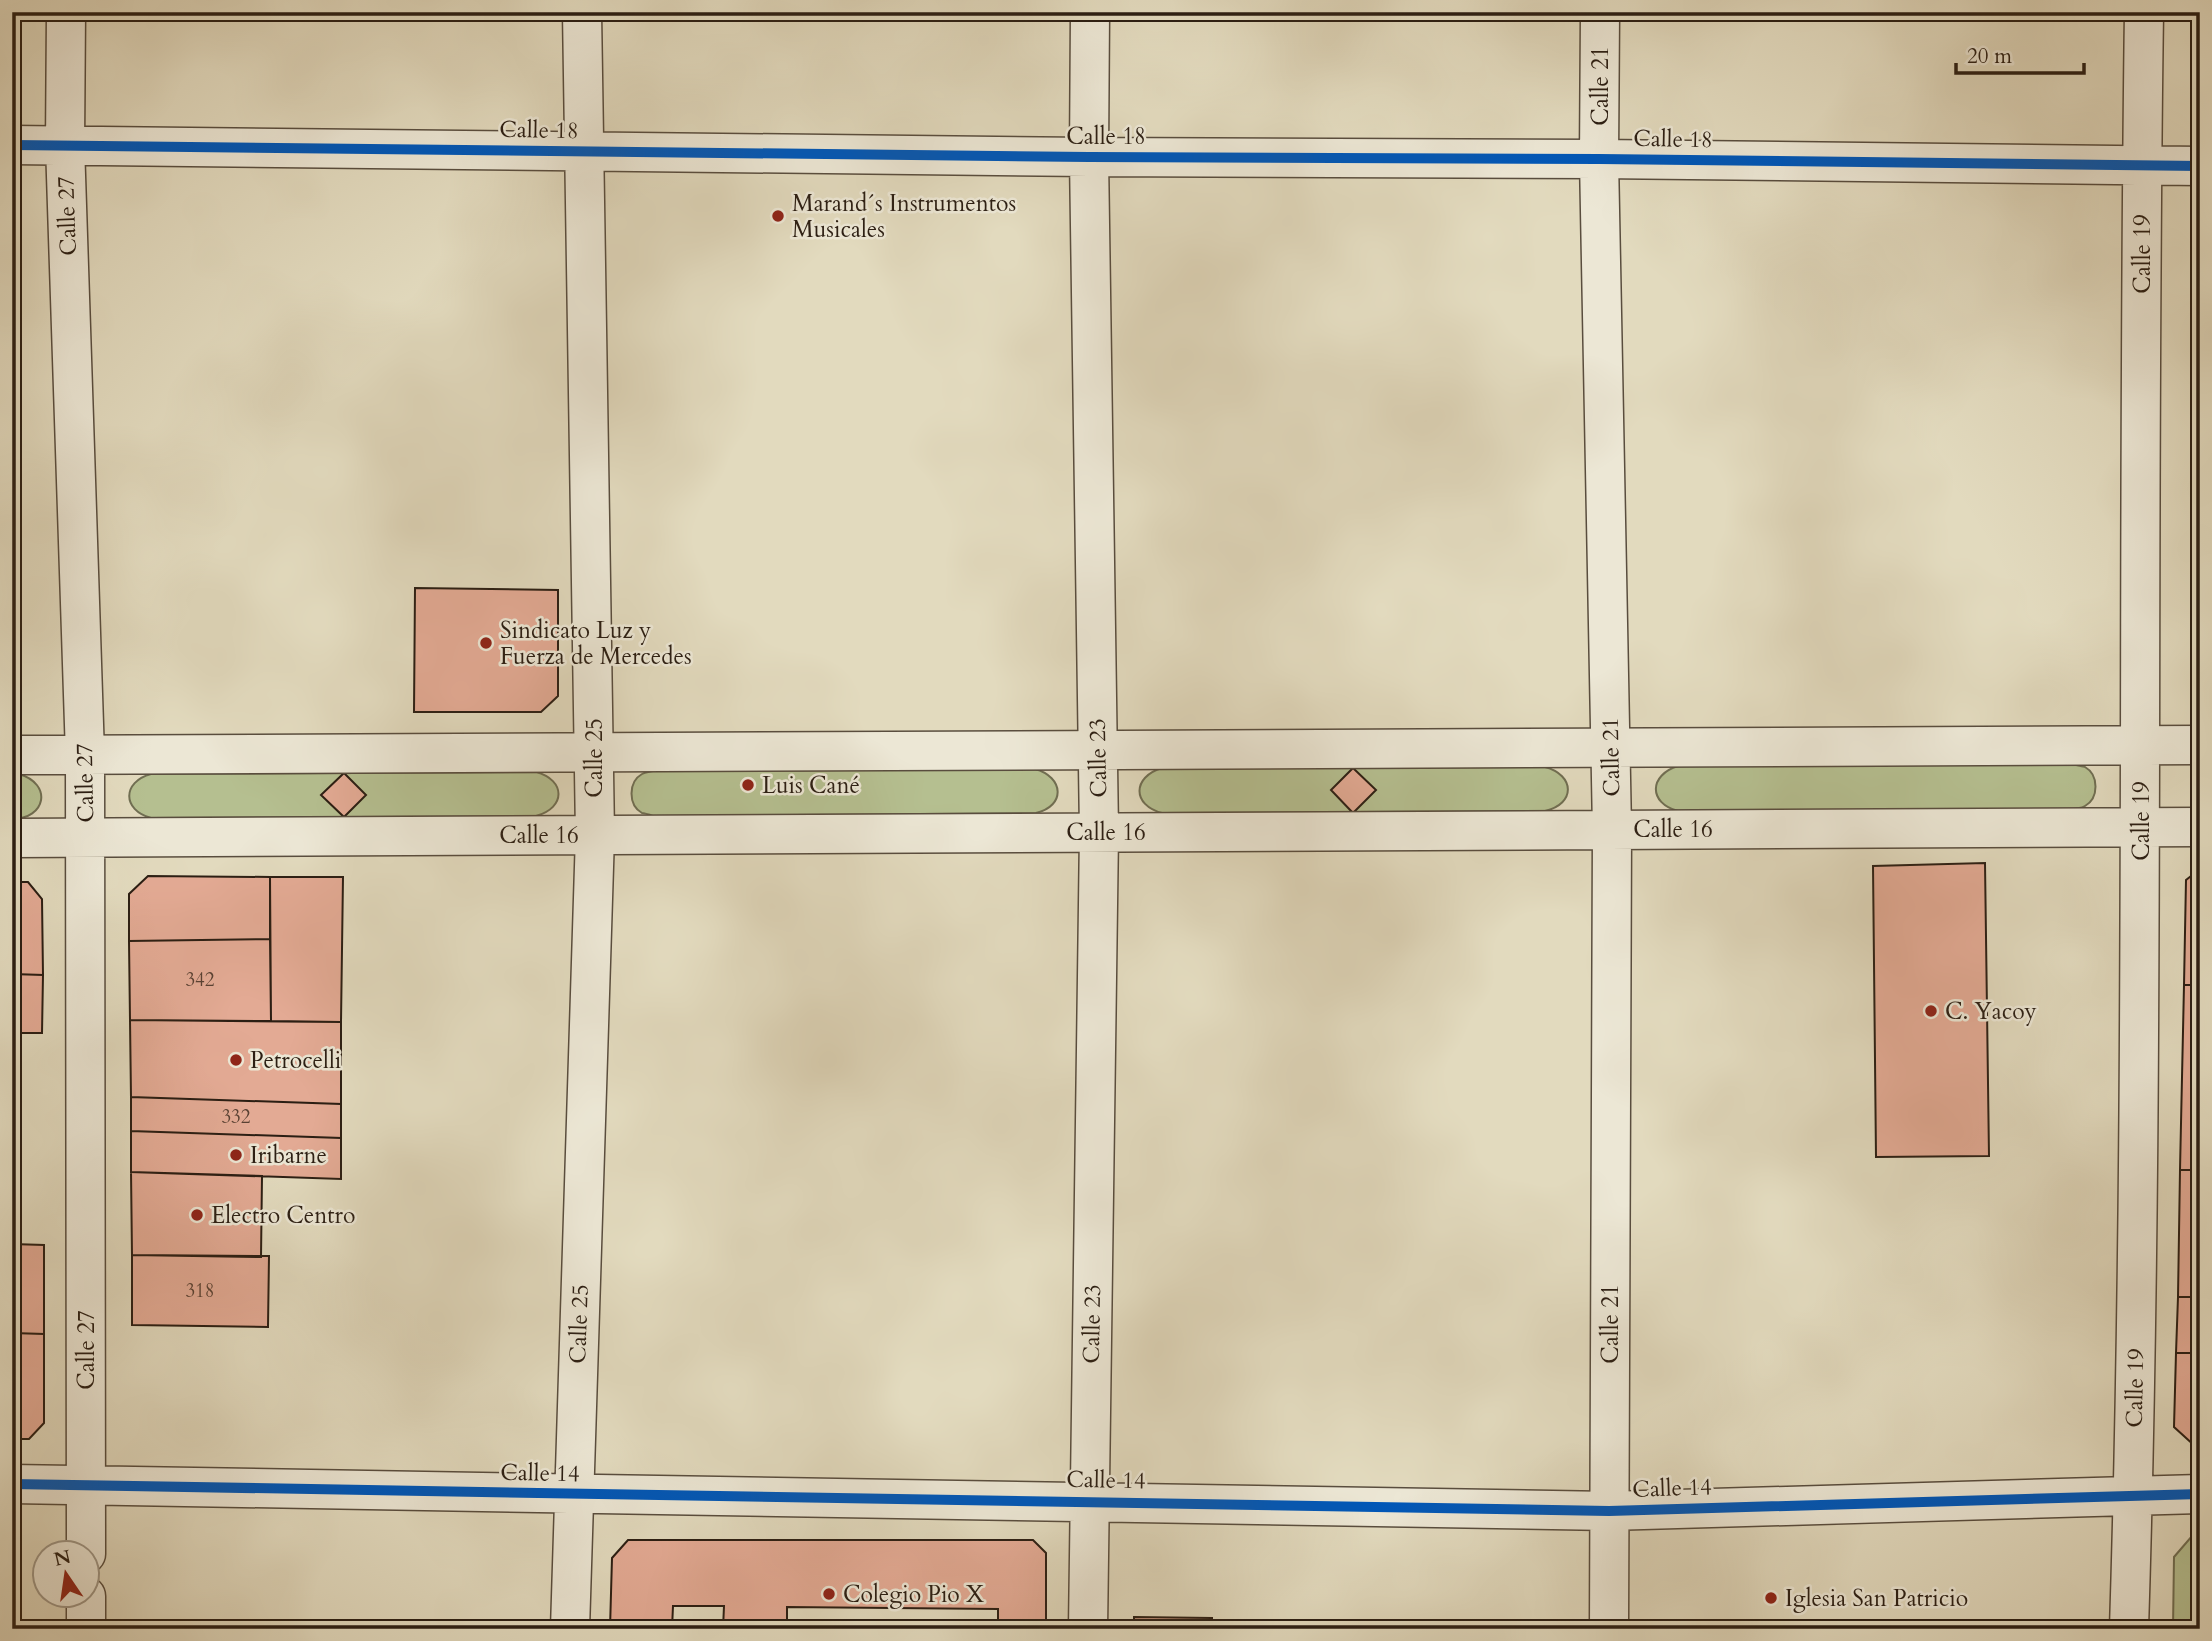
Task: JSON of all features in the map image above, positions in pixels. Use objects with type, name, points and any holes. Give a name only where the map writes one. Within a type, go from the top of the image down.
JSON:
[{"type":"street","name":"Calle 27","points":[[66,12],[65,145],[85,755],[86,1540]]},
{"type":"street","name":"Calle 25","points":[[570,1629],[595,752],[582,12]]},
{"type":"street","name":"Calle 23","points":[[1088,1629],[1099,832],[1089,157],[1090,12]]},
{"type":"street","name":"Calle 21","points":[[1600,12],[1599,159],[1612,830],[1609,1629]]},
{"type":"street","name":"Calle 19","points":[[2129,1629],[2134,1495],[2141,827],[2144,12]]},
{"type":"street","name":"Calle 18","points":[[12,145],[2200,166]]},
{"type":"street","points":[[12,755],[2200,745]]},
{"type":"street","name":"Calle 16","points":[[12,838],[2200,827]]},
{"type":"street","name":"Calle 14","points":[[12,1484],[1609,1511],[2200,1494]]},
{"type":"street","points":[[86,1610],[86,1629]]},
{"type":"green space","points":[[2074,764],[2090,771],[2096,786],[2090,802],[2084,807],[2074,809],[1678,811],[1661,802],[1656,789],[1662,776],[1678,766]]},
{"type":"green space","points":[[1545,767],[1562,776],[1568,789],[1562,802],[1545,811],[1162,813],[1145,804],[1140,791],[1145,778],[1162,768]]},
{"type":"green space","points":[[1035,769],[1052,778],[1058,791],[1053,804],[1036,813],[653,816],[637,809],[632,799],[632,788],[637,778],[643,773],[653,771]]},
{"type":"green space","points":[[536,772],[553,781],[558,794],[553,807],[536,816],[151,818],[135,809],[129,796],[135,783],[151,774]]},
{"type":"green space","points":[[19,774],[37,785],[41,800],[32,813],[12,819],[12,781]]},
{"type":"green space","points":[[2192,1536],[2200,1536],[2200,1629],[2173,1629],[2174,1557]]},
{"type":"building","name":"Sindicato Luz y Fuerza de Mercedes","points":[[415,588],[558,590],[558,696],[541,712],[414,712]]},
{"type":"building","points":[[1353,768],[1376,790],[1353,813],[1331,790]]},
{"type":"building","points":[[344,773],[366,795],[344,817],[321,795]]},
{"type":"building","name":"C. Yacoy","points":[[1985,863],[1989,1156],[1876,1157],[1873,866]]},
{"type":"building","points":[[2200,869],[2200,985],[2184,985],[2186,880]]},
{"type":"building","points":[[148,876],[270,877],[270,939],[129,941],[129,894]]},
{"type":"building","points":[[270,877],[343,877],[341,1022],[271,1021]]},
{"type":"building","points":[[12,882],[28,882],[42,899],[43,975],[12,974]]},
{"type":"building","points":[[270,939],[271,1021],[130,1020],[129,941]]},
{"type":"building","points":[[12,974],[43,975],[42,1033],[12,1033]]},
{"type":"building","points":[[2184,985],[2200,985],[2200,1170],[2180,1170]]},
{"type":"building","name":"Petrocelli","points":[[130,1020],[341,1022],[341,1104],[131,1097]]},
{"type":"building","points":[[131,1097],[341,1104],[341,1138],[131,1131]]},
{"type":"building","name":"Iribarne","points":[[131,1131],[341,1138],[341,1179],[131,1172]]},
{"type":"building","points":[[2180,1170],[2200,1170],[2200,1297],[2178,1297]]},
{"type":"building","name":"Electro Centro","points":[[131,1172],[262,1176],[261,1257],[132,1255]]},
{"type":"building","points":[[12,1244],[44,1245],[44,1334],[12,1333]]},
{"type":"building","points":[[132,1255],[269,1256],[268,1327],[132,1325]]},
{"type":"building","points":[[2178,1297],[2200,1297],[2200,1353],[2176,1353]]},
{"type":"building","points":[[12,1333],[44,1334],[44,1423],[29,1439],[12,1439]]},
{"type":"building","points":[[2176,1353],[2200,1353],[2200,1447],[2196,1447],[2174,1427]]},
{"type":"building","name":"Colegio Pio X","points":[[628,1540],[1033,1540],[1046,1553],[1046,1629],[998,1629],[998,1609],[787,1607],[787,1629],[723,1629],[724,1606],[673,1606],[672,1629],[610,1629],[612,1558]]},
{"type":"building","points":[[1134,1617],[1212,1618],[1212,1629],[1134,1629]]},
{"type":"cycle path","points":[[12,145],[2200,166]]},
{"type":"cycle path","points":[[12,1484],[1609,1511],[2200,1494]]},
{"type":"place","name":"Marand´s Instrumentos Musicales","points":[[778,216]]},
{"type":"place","name":"Sindicato Luz y Fuerza de Mercedes","points":[[486,643]]},
{"type":"place","name":"Luis Cané","points":[[748,785]]},
{"type":"place","name":"C. Yacoy","points":[[1931,1011]]},
{"type":"place","name":"Petrocelli","points":[[236,1060]]},
{"type":"place","name":"Iribarne","points":[[236,1155]]},
{"type":"place","name":"Electro Centro","points":[[197,1215]]},
{"type":"place","name":"Colegio Pio X","points":[[829,1594]]},
{"type":"place","name":"Iglesia San Patricio","points":[[1771,1598]]}]
